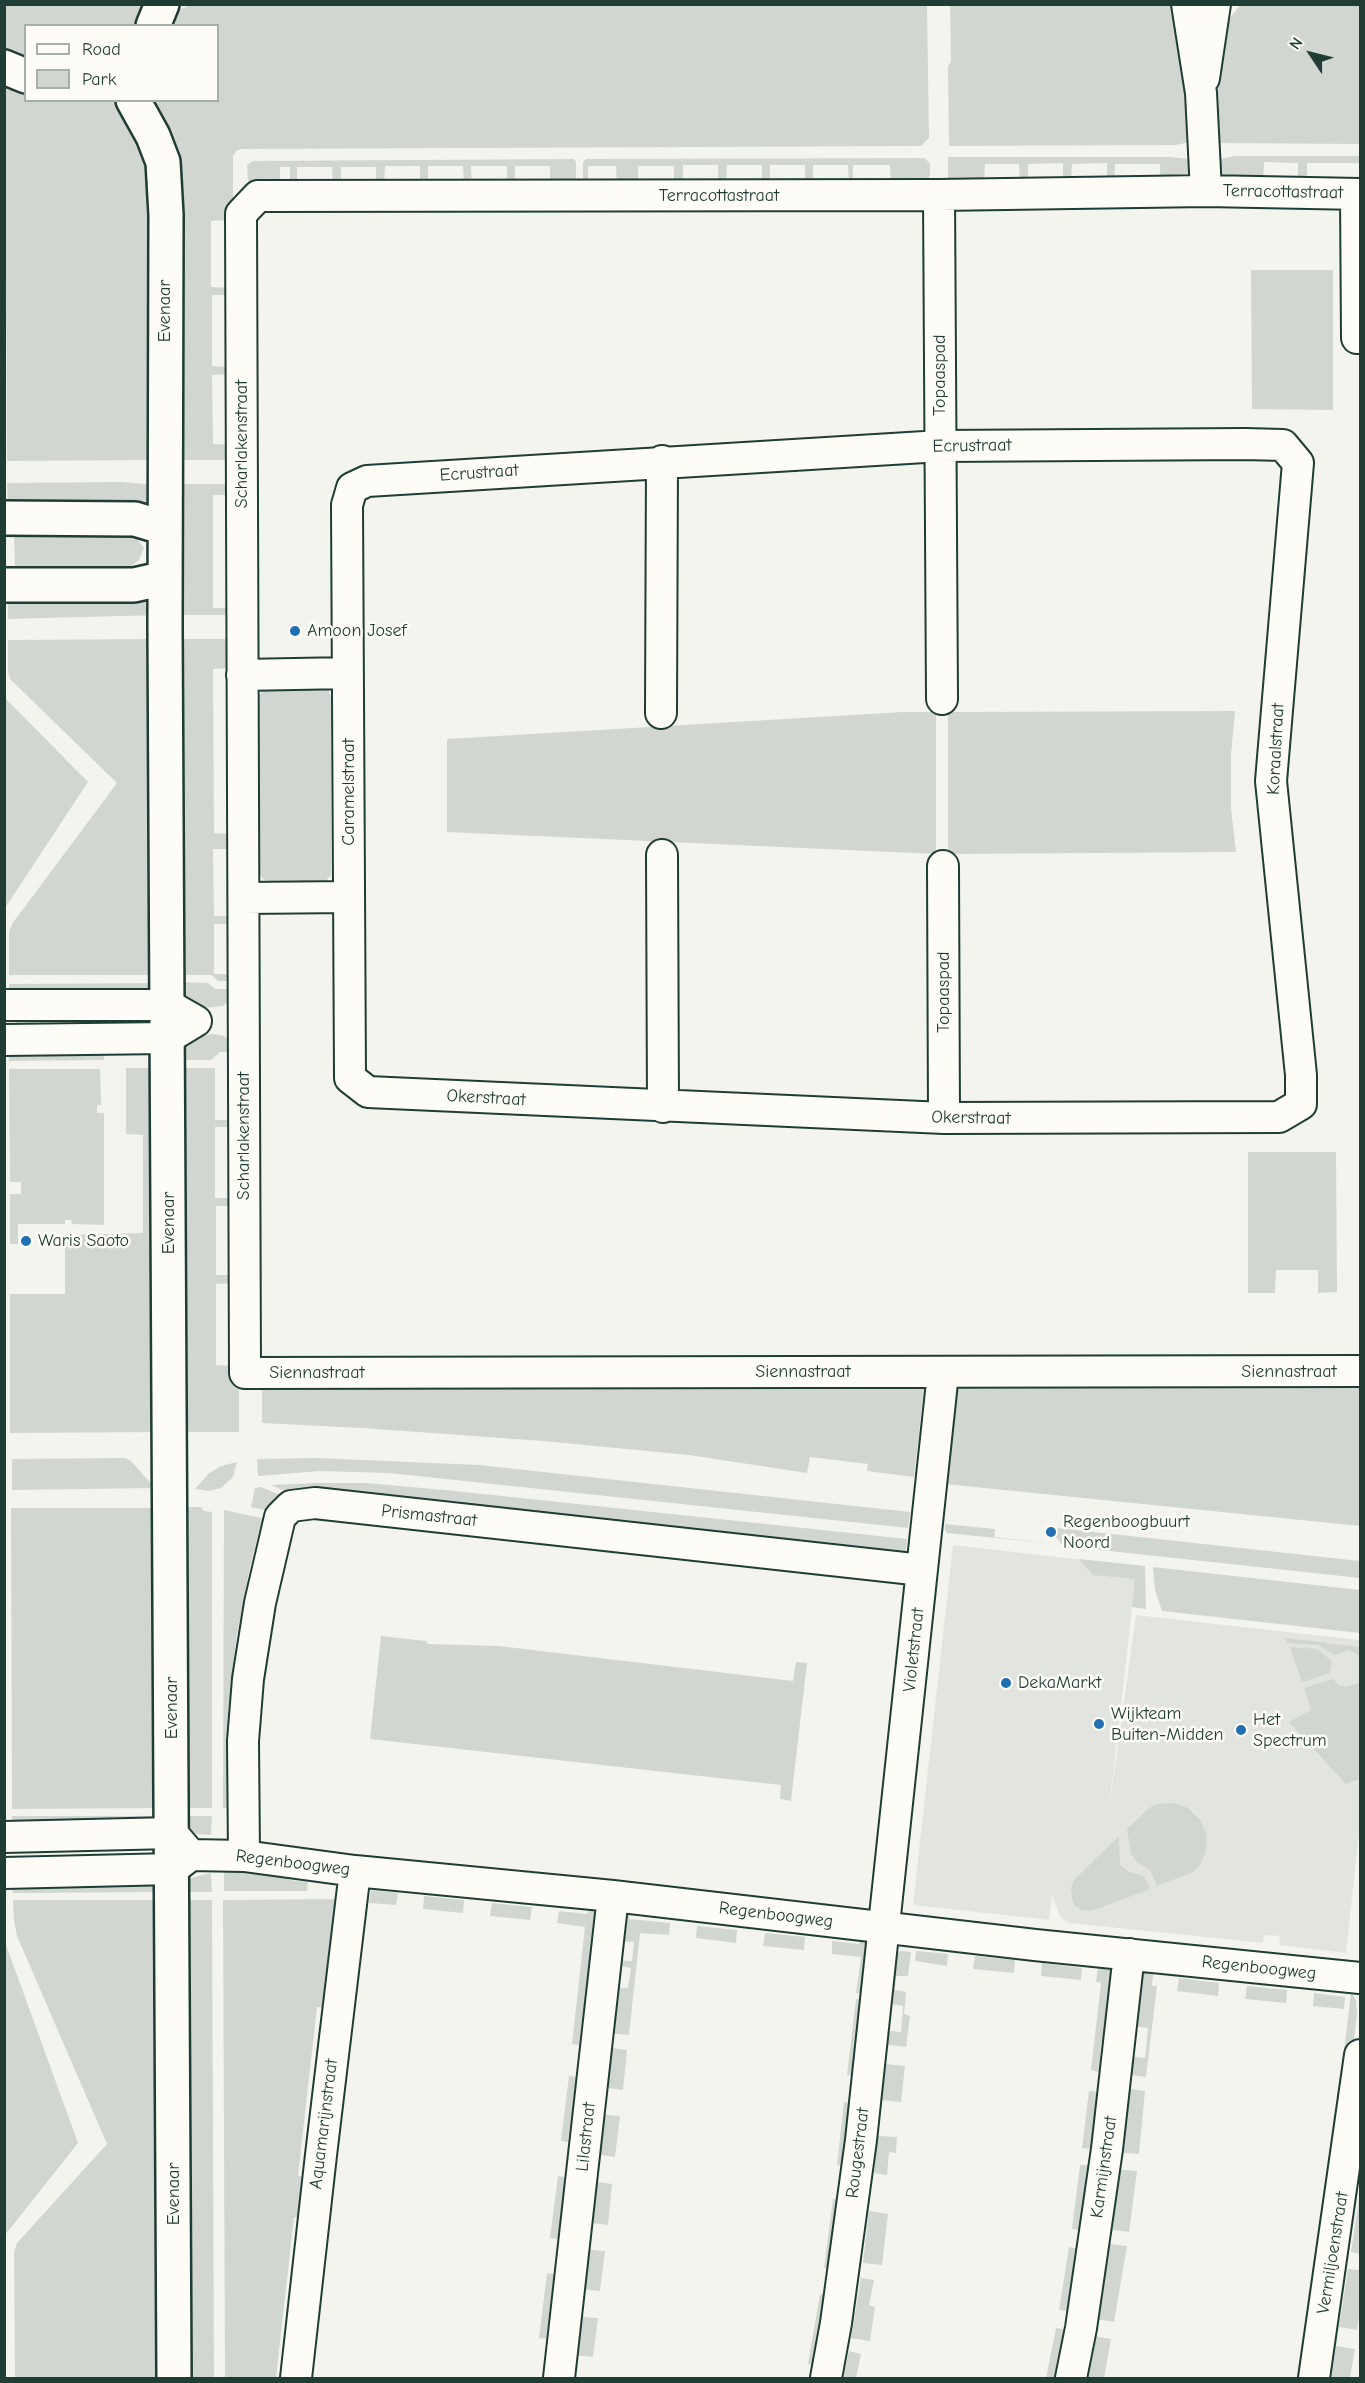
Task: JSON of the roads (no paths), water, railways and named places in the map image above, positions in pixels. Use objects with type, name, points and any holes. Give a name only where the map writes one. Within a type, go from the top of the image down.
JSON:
[{"type":"main road","points":[[4,67],[24,75]]},
{"type":"main road","name":"Evenaar","points":[[134,102],[153,136],[163,162],[166,215],[165,578],[168,1038],[179,1852],[174,2379]]},
{"type":"main road","points":[[4,518],[135,519],[165,528]]},
{"type":"main road","points":[[4,585],[134,585],[165,578]]},
{"type":"street","name":"Terracottastraat","points":[[1187,4],[1201,93],[1206,191]]},
{"type":"street","name":"Terracottastraat","points":[[1201,93],[1212,36],[1215,4]]},
{"type":"street","name":"Terracottastraat","points":[[241,214],[258,196],[939,195],[1206,191],[1358,194]]},
{"type":"street","points":[[1358,194],[1357,338],[1360,338]]},
{"type":"street","name":"Topaaspad","points":[[939,195],[942,699]]},
{"type":"street","name":"Scharlakenstraat","points":[[241,214],[245,1373]]},
{"type":"street","name":"Ecrustraat","points":[[347,505],[352,488],[366,481],[662,461],[941,446],[1283,445]]},
{"type":"street","name":"Koraalstraat","points":[[1279,1117],[1301,1104],[1301,1075],[1271,781],[1298,463],[1283,445]]},
{"type":"street","points":[[661,713],[662,461]]},
{"type":"street","name":"Caramelstraat","points":[[347,505],[350,1078]]},
{"type":"street","points":[[242,675],[348,673]]},
{"type":"street","points":[[662,855],[663,1107]]},
{"type":"street","name":"Topaaspad","points":[[943,866],[944,1118]]},
{"type":"street","points":[[244,898],[349,897]]},
{"type":"street","points":[[4,1005],[168,1005],[196,1021]]},
{"type":"street","points":[[4,1040],[168,1038],[196,1021],[243,1019]]},
{"type":"street","name":"Okerstraat","points":[[350,1078],[368,1092],[663,1107],[944,1118],[1279,1117]]},
{"type":"street","points":[[1360,1350],[1360,1371]]},
{"type":"street","name":"Siennastraat","points":[[245,1373],[1360,1371]]},
{"type":"street","name":"Violetstraat","points":[[885,1927],[944,1373]]},
{"type":"street","name":"Prismastraat","points":[[244,1856],[243,1741],[248,1679],[260,1603],[280,1517],[291,1506],[315,1503],[922,1570]]},
{"type":"street","name":"Regenboogweg","points":[[4,1837],[244,1856],[356,1871],[613,1896],[1360,1978]]},
{"type":"street","name":"Regenboogweg","points":[[4,1873],[179,1852]]},
{"type":"street","name":"Aquamarijnstraat","points":[[297,2379],[323,2132],[356,1871]]},
{"type":"street","name":"Lilastraat","points":[[559,2379],[613,1896]]},
{"type":"street","name":"Rougestraat","points":[[825,2379],[837,2323],[885,1927]]},
{"type":"street","name":"Karmijnstraat","points":[[1071,2379],[1081,2328],[1107,2149],[1129,1954]]},
{"type":"street","name":"Vermiljoenstraat","points":[[1314,2379],[1360,2055]]},
{"type":"place","name":"Amoon Josef","points":[[295,631]]},
{"type":"place","name":"Waris Saoto","points":[[26,1241]]},
{"type":"place","name":"Regenboogbuurt Noord","points":[[1051,1532]]},
{"type":"place","name":"DekaMarkt","points":[[1006,1683]]},
{"type":"place","name":"Wijkteam Buiten-Midden","points":[[1099,1724]]},
{"type":"place","name":"Het Spectrum","points":[[1241,1730]]}]
